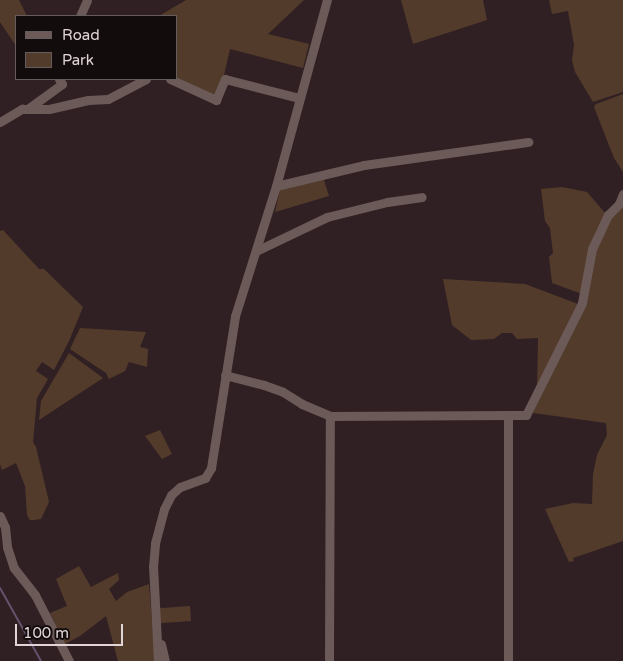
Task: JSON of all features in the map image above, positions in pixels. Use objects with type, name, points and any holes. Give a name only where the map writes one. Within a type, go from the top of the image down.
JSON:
[{"type":"street","points":[[80,15],[87,0]]},
{"type":"street","points":[[158,661],[153,567],[155,542],[164,509],[171,495],[180,487],[205,478],[209,474],[235,316],[276,186],[327,0]]},
{"type":"street","points":[[172,80],[216,100],[225,79],[299,98]]},
{"type":"street","points":[[29,108],[62,84],[60,80]]},
{"type":"street","points":[[0,122],[16,111],[29,108],[49,109],[88,100],[108,99],[144,80]]},
{"type":"street","points":[[276,186],[364,165],[528,142]]},
{"type":"street","points":[[225,375],[283,392],[302,404],[330,416],[526,415],[582,303],[592,249],[608,215],[618,204],[623,194]]},
{"type":"street","points":[[256,251],[327,216],[387,202],[422,197]]},
{"type":"street","points":[[508,415],[508,661]]},
{"type":"street","points":[[329,661],[330,416]]},
{"type":"street","points":[[0,516],[5,527],[7,547],[14,568],[35,595],[69,661]]},
{"type":"street","points":[[156,629],[165,661]]},
{"type":"green space","points":[[0,0],[19,0],[26,15],[15,15],[15,44],[0,22]]},
{"type":"green space","points":[[186,0],[304,0],[268,34],[309,44],[303,68],[230,49],[224,75],[214,97],[178,79],[178,15],[161,15]]},
{"type":"green space","points":[[401,0],[483,0],[487,20],[413,44]]},
{"type":"green space","points":[[549,0],[623,0],[623,92],[593,102],[575,72],[572,60],[574,45],[568,11],[552,14]]},
{"type":"green space","points":[[623,94],[623,172],[614,158],[594,107],[596,104]]},
{"type":"green space","points":[[323,177],[329,196],[275,212],[280,190],[283,187]]},
{"type":"green space","points":[[562,187],[587,192],[606,214],[582,294],[552,283],[549,257],[553,253],[550,228],[545,221],[541,189]]},
{"type":"green space","points":[[623,201],[623,541],[573,558],[574,561],[569,562],[545,509],[573,503],[592,504],[593,474],[597,455],[607,435],[606,423],[533,413],[571,331],[594,250],[610,217]]},
{"type":"green space","points":[[3,230],[39,269],[44,269],[83,307],[54,370],[42,362],[36,371],[48,379],[37,398],[33,442],[36,447],[49,502],[41,519],[34,520],[30,520],[27,515],[25,486],[16,463],[2,470],[0,464],[0,231]]},
{"type":"green space","points":[[443,279],[525,284],[578,304],[537,390],[538,338],[517,339],[512,333],[502,333],[494,339],[471,340],[452,325]]},
{"type":"green space","points":[[80,328],[146,332],[140,347],[148,349],[147,367],[129,362],[125,371],[109,379],[106,373],[70,349]]},
{"type":"green space","points":[[69,353],[103,378],[39,420],[41,401]]},
{"type":"green space","points":[[160,430],[172,454],[162,459],[145,436]]},
{"type":"green space","points":[[79,566],[91,587],[118,573],[119,580],[109,589],[116,601],[127,592],[149,584],[155,661],[118,661],[106,616],[80,636],[65,644],[50,613],[67,606],[56,579]]},
{"type":"green space","points":[[190,606],[191,621],[159,623],[158,608]]},
{"type":"waterway","points":[[0,588],[41,661]]}]
